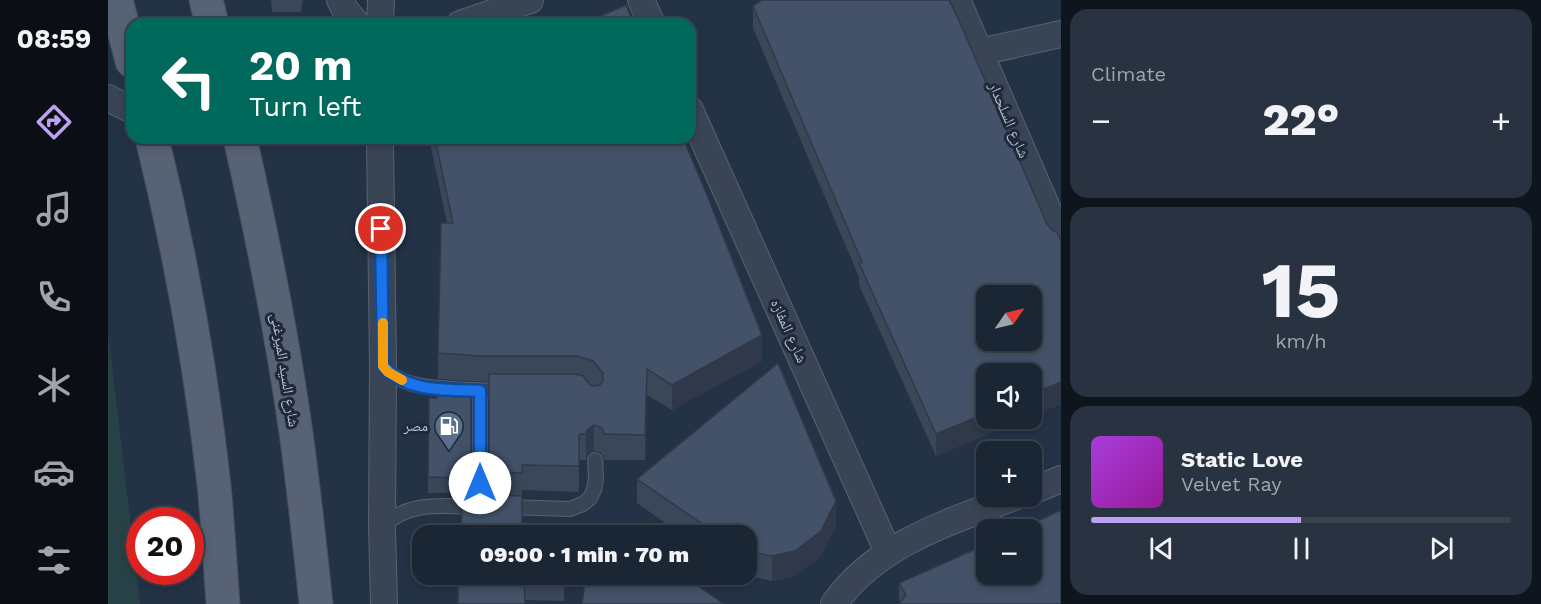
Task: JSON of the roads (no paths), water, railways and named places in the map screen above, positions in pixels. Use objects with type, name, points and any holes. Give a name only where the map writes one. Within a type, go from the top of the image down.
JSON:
[{"type":"main road","points":[[206,0],[210,18]]},
{"type":"main road","points":[[114,11],[126,44]]},
{"type":"main road","points":[[153,144],[177,250],[195,352],[214,485],[224,604]]},
{"type":"main road","name":"شارع السيد الميرغنى","points":[[241,144],[271,286],[291,401],[316,604]]},
{"type":"street","points":[[340,0],[352,18]]},
{"type":"street","points":[[380,18],[381,0]]},
{"type":"street","points":[[478,18],[530,0]]},
{"type":"street","points":[[641,0],[649,18]]},
{"type":"street","name":"شارع السلحدار","points":[[957,0],[1061,240]]},
{"type":"street","points":[[980,52],[1061,34]]},
{"type":"street","points":[[108,98],[126,107]]},
{"type":"street","name":"شارع المفازه","points":[[696,123],[888,552]]},
{"type":"street","points":[[380,144],[384,604]]},
{"type":"street","points":[[1042,487],[1061,479]]},
{"type":"street","points":[[834,604],[863,572],[888,552],[916,536],[989,507]]},
{"type":"lane","points":[[383,366],[400,380],[414,385],[480,391],[523,391]]},
{"type":"lane","points":[[480,391],[480,507]]},
{"type":"lane","points":[[382,527],[401,513],[422,506],[570,509],[583,504],[590,498],[596,478],[595,460]]},
{"type":"place","name":"مصر","points":[[449,452]]}]
